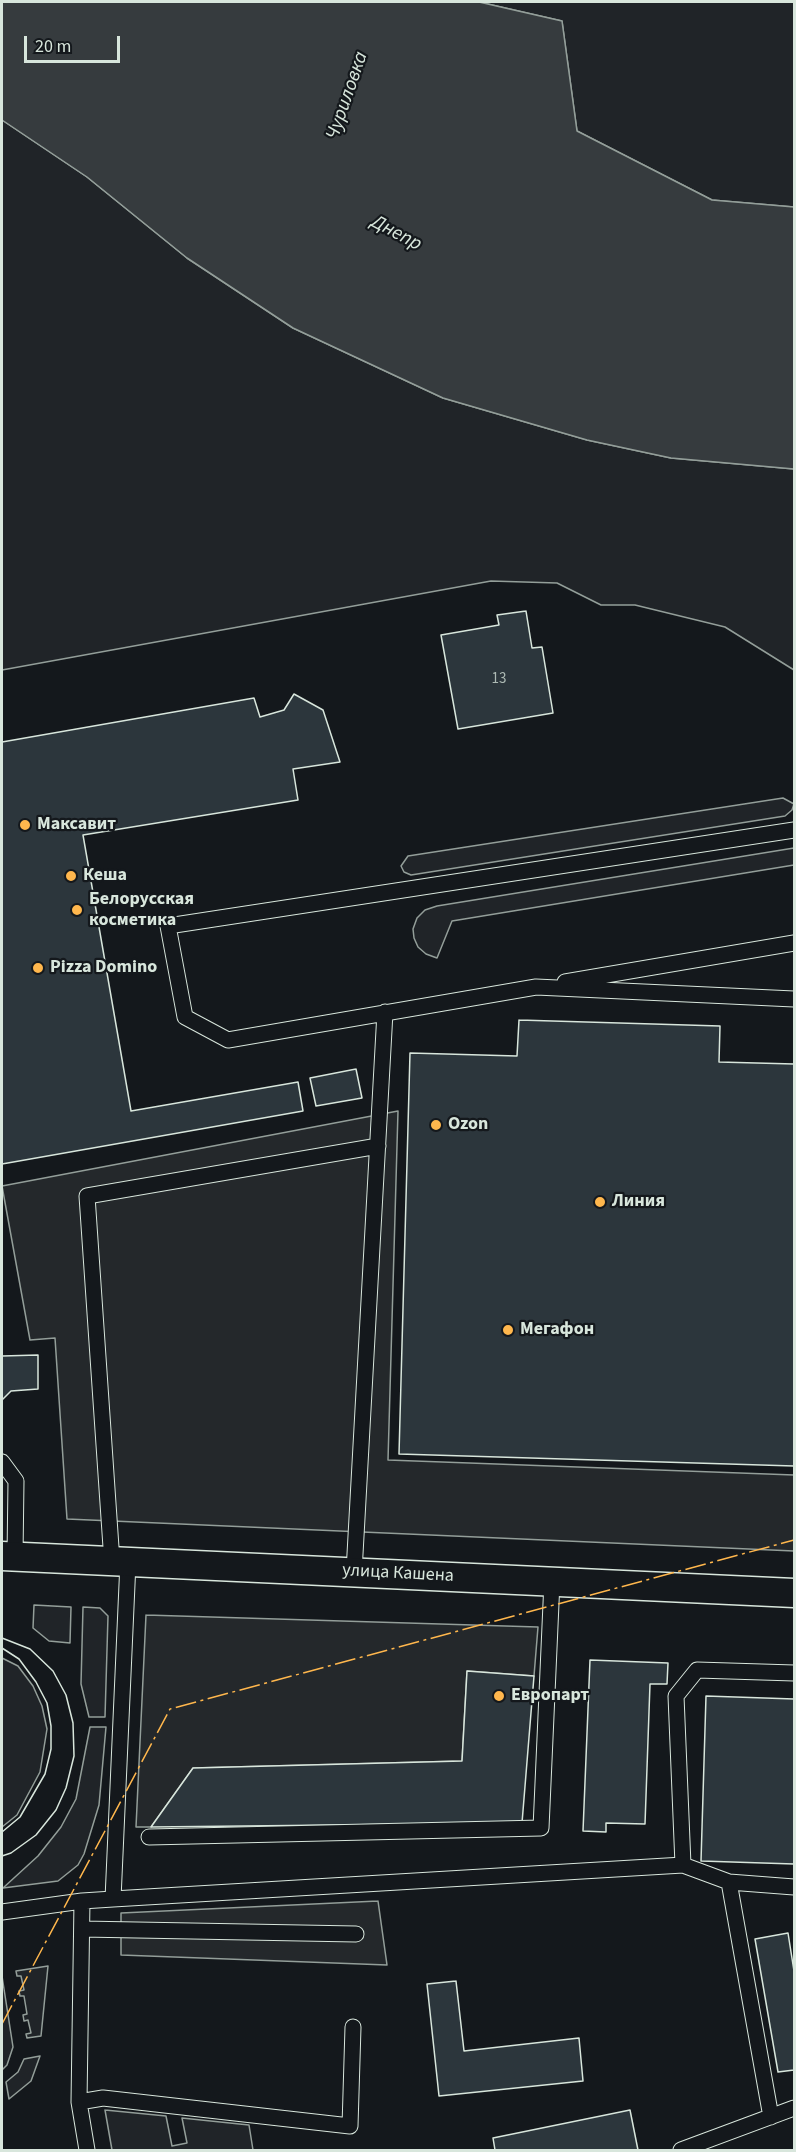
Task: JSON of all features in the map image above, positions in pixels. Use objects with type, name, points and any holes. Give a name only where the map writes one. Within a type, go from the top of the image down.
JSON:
[{"type":"street","name":"улица Кашена","points":[[8,1556],[795,1593]]},
{"type":"lane","points":[[795,830],[168,926],[185,1017],[228,1040],[795,943]]},
{"type":"lane","points":[[536,987],[795,999]]},
{"type":"lane","points":[[354,1572],[385,1012]]},
{"type":"lane","points":[[113,1899],[120,1562],[87,1196],[378,1146]]},
{"type":"lane","points":[[2,1462],[16,1481],[8,1556]]},
{"type":"lane","points":[[149,1837],[541,1828],[552,1581]]},
{"type":"lane","points":[[683,1865],[676,1696],[697,1670],[795,1673]]},
{"type":"lane","points":[[2,1912],[82,1901],[683,1865],[729,1882],[795,1887]]},
{"type":"lane","points":[[729,1882],[771,2117]]},
{"type":"lane","points":[[82,1901],[79,2102],[87,2151]]},
{"type":"lane","points":[[82,1929],[356,1934]]},
{"type":"lane","points":[[79,2102],[103,2098],[350,2126],[353,2026]]},
{"type":"lane","points":[[681,2151],[795,2108]]},
{"type":"shaded area","points":[[479,2],[794,2],[794,207],[712,200],[577,131],[562,21]]},
{"type":"shaded area","points":[[2,120],[87,177],[187,258],[293,328],[443,398],[587,440],[671,458],[794,469],[794,670],[725,627],[635,605],[601,605],[557,583],[491,581],[2,670]]},
{"type":"shaded area","points":[[783,798],[794,804],[792,810],[785,816],[411,875],[404,872],[401,866],[408,856]]},
{"type":"shaded area","points":[[794,848],[794,865],[452,921],[437,958],[426,954],[418,947],[414,938],[413,929],[417,918],[425,910],[437,906]]},
{"type":"shaded area","points":[[398,1111],[388,1460],[794,1475],[794,1551],[67,1519],[55,1338],[30,1340],[2,1186]]},
{"type":"shaded area","points":[[34,1605],[71,1607],[70,1643],[49,1641],[33,1628]]},
{"type":"shaded area","points":[[83,1607],[100,1608],[108,1616],[105,1717],[89,1717],[81,1684]]},
{"type":"shaded area","points":[[146,1615],[538,1627],[534,1676],[467,1671],[462,1761],[193,1768],[151,1827],[136,1827]]},
{"type":"shaded area","points":[[2,1658],[18,1666],[33,1686],[42,1706],[47,1729],[40,1772],[17,1815],[2,1827]]},
{"type":"shaded area","points":[[90,1727],[106,1727],[99,1805],[84,1854],[78,1865],[58,1881],[3,1888],[38,1856],[61,1827],[76,1799]]},
{"type":"shaded area","points":[[378,1901],[387,1965],[121,1955],[121,1913]]},
{"type":"shaded area","points":[[48,1966],[41,2036],[27,2038],[26,2034],[31,2033],[28,2020],[24,2021],[23,2015],[27,2014],[24,1996],[20,1996],[19,1991],[24,1990],[21,1976],[17,1976],[16,1971]]},
{"type":"shaded area","points":[[2,1976],[13,2047],[7,2065],[2,2070]]},
{"type":"shaded area","points":[[40,2056],[31,2081],[9,2099],[6,2082],[18,2072],[24,2059]]},
{"type":"shaded area","points":[[105,2110],[166,2116],[172,2146],[187,2143],[182,2118],[249,2125],[253,2150],[112,2150]]},
{"type":"water","points":[[2,2],[479,2],[562,21],[577,131],[712,200],[794,207],[794,469],[671,458],[587,440],[443,398],[293,328],[187,258],[87,177],[2,120]]},
{"type":"building","points":[[526,611],[532,648],[542,647],[553,713],[458,729],[441,635],[499,625],[497,615]]},
{"type":"building","points":[[294,694],[323,710],[340,762],[293,769],[298,800],[83,835],[131,1111],[298,1082],[303,1111],[2,1164],[2,742],[254,698],[260,717],[284,710]]},
{"type":"building","name":"Линия","points":[[519,1020],[720,1026],[719,1062],[794,1064],[794,1466],[399,1454],[410,1053],[517,1056]]},
{"type":"building","points":[[356,1069],[362,1098],[316,1106],[310,1078]]},
{"type":"building","points":[[38,1355],[38,1389],[11,1391],[2,1400],[2,1356]]},
{"type":"building","points":[[590,1660],[668,1663],[667,1684],[650,1684],[645,1824],[606,1823],[606,1832],[583,1831]]},
{"type":"building","points":[[467,1671],[534,1676],[522,1823],[151,1827],[193,1768],[462,1761]]},
{"type":"building","points":[[706,1696],[794,1699],[794,1864],[701,1861]]},
{"type":"building","points":[[788,1933],[794,1971],[794,2070],[778,2072],[755,1939]]},
{"type":"building","points":[[456,1981],[464,2051],[579,2038],[583,2081],[439,2096],[427,1984]]},
{"type":"building","points":[[630,2110],[638,2150],[495,2150],[493,2138]]},
{"type":"tram line","points":[[2,1638],[30,1649],[53,1671],[66,1695],[73,1723],[74,1756],[66,1788],[56,1810],[36,1835],[11,1853],[2,1856]]},
{"type":"tram line","points":[[2,1648],[19,1659],[36,1682],[47,1703],[51,1726],[51,1749],[45,1774],[20,1817],[2,1832]]},
{"type":"power","points":[[2,2024],[170,1709],[794,1540]]},
{"type":"place","name":"Максавит","points":[[25,825]]},
{"type":"place","name":"Кеша","points":[[71,876]]},
{"type":"place","name":"Белорусская косметика","points":[[77,910]]},
{"type":"place","name":"Pizza Domino","points":[[38,968]]},
{"type":"place","name":"Ozon","points":[[436,1125]]},
{"type":"place","name":"Линия","points":[[600,1202]]},
{"type":"place","name":"Мегафон","points":[[508,1330]]},
{"type":"place","name":"Европарт","points":[[499,1696]]},
{"type":"water label","name":"Чуриловка","points":[[348,96]]},
{"type":"water label","name":"Днепр","points":[[396,234]]}]
